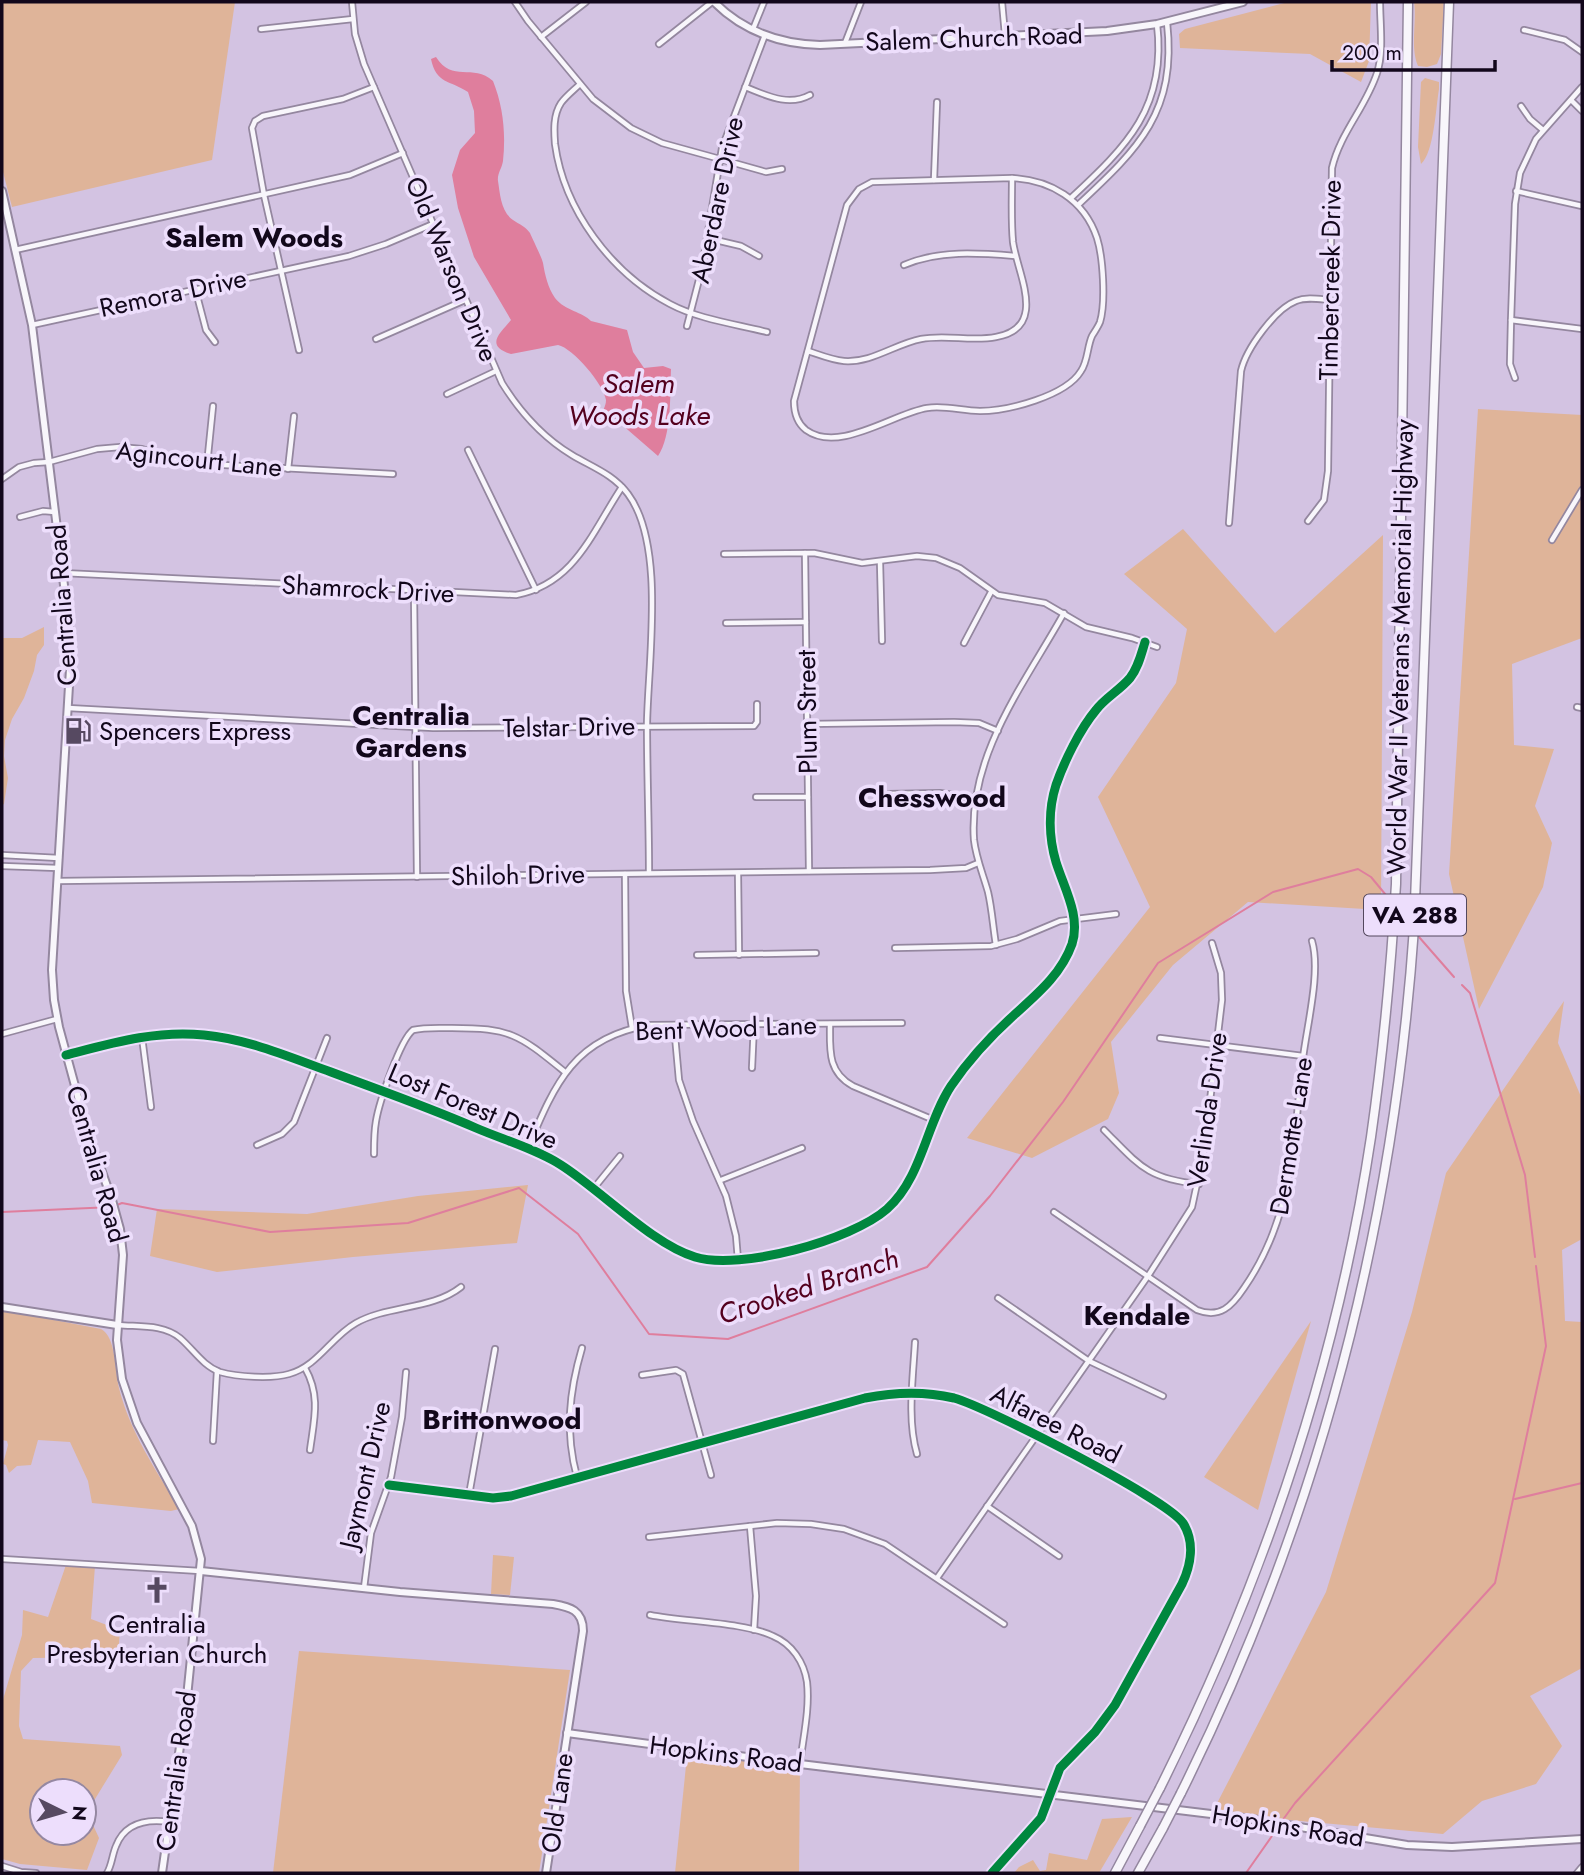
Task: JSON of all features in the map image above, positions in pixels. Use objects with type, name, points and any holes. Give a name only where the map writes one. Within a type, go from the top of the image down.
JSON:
[{"type":"highway","name":"World War II Veterans Memorial Highway","points":[[1115,1873],[1160,1787],[1225,1648],[1296,1456],[1342,1286],[1371,1138],[1388,1005],[1396,884],[1408,2]]},
{"type":"highway","name":"World War II Veterans Memorial Highway","points":[[1138,1873],[1181,1793],[1254,1633],[1318,1455],[1341,1377],[1366,1275],[1397,1105],[1408,1017],[1415,915],[1449,2]]},
{"type":"main road","name":"Salem Church Road","points":[[713,2],[729,15],[765,36],[796,43],[1107,32],[1167,22],[1242,2]]},
{"type":"main road","name":"Centralia Road","points":[[2,191],[32,325],[70,649],[52,970],[57,1019],[90,1140],[116,1215],[122,1255],[117,1325],[118,1356],[130,1406],[146,1442],[192,1526],[199,1548],[201,1571],[162,1873]]},
{"type":"main road","points":[[2,1307],[117,1325]]},
{"type":"main road","points":[[201,1571],[553,1604],[573,1609],[581,1617],[583,1626],[567,1733]]},
{"type":"main road","name":"Hopkins Road","points":[[567,1733],[1050,1793],[1430,1847],[1582,1839]]},
{"type":"main road","name":"Old Lane","points":[[546,1873],[567,1733]]},
{"type":"street","name":"Old Warson Drive","points":[[352,2],[359,49],[374,87],[496,371],[510,397],[536,428],[558,446],[610,475],[622,487]]},
{"type":"street","points":[[515,2],[580,84],[604,109],[639,133],[671,146],[766,172],[782,169]]},
{"type":"street","points":[[541,37],[586,2]]},
{"type":"street","points":[[659,44],[713,2]]},
{"type":"street","points":[[753,30],[764,2]]},
{"type":"street","points":[[845,43],[861,2]]},
{"type":"street","points":[[1002,2],[1005,36]]},
{"type":"street","points":[[1004,11],[1009,2]]},
{"type":"street","name":"Timbercreek Drive","points":[[1308,521],[1326,495],[1332,168],[1341,138],[1377,74],[1380,59],[1380,2]]},
{"type":"street","points":[[261,29],[353,19]]},
{"type":"street","points":[[1078,205],[1133,151],[1154,118],[1164,90],[1169,53],[1167,22]]},
{"type":"street","points":[[1071,198],[1125,145],[1144,117],[1156,85],[1159,50],[1157,24]]},
{"type":"street","points":[[1524,30],[1554,36],[1582,51]]},
{"type":"street","name":"Aberdare Drive","points":[[687,326],[708,238],[720,159],[727,132],[765,36]]},
{"type":"street","points":[[580,84],[561,103],[554,127],[560,170],[572,201],[591,234],[625,271],[666,302],[692,313],[767,332]]},
{"type":"street","points":[[299,350],[264,195],[252,132],[254,124],[262,116],[343,99],[374,87]]},
{"type":"street","points":[[744,87],[788,101],[800,100],[810,94]]},
{"type":"street","points":[[1515,378],[1510,364],[1516,191],[1525,159],[1543,130],[1582,88]]},
{"type":"street","points":[[1570,100],[1582,111]]},
{"type":"street","points":[[934,180],[937,102]]},
{"type":"street","points":[[1521,106],[1530,119],[1543,130]]},
{"type":"street","points":[[1125,145],[1133,151]]},
{"type":"street","points":[[15,250],[350,175],[403,153]]},
{"type":"street","points":[[808,351],[836,360],[854,361],[870,358],[919,339],[947,336],[988,338],[1003,335],[1020,323],[1028,302],[1015,256],[1012,178]]},
{"type":"street","points":[[1012,178],[1044,184],[1071,198],[1078,205],[1090,221],[1100,249],[1101,315],[1083,368],[1075,379],[1061,390],[992,410],[925,408],[867,430],[836,436],[814,434],[800,423],[794,407],[847,205],[854,194],[872,182],[934,180],[1012,178]]},
{"type":"street","points":[[1516,191],[1582,206]]},
{"type":"street","name":"Remora Drive","points":[[32,325],[368,251],[433,224]]},
{"type":"street","points":[[708,238],[741,246],[759,256]]},
{"type":"street","points":[[904,265],[946,255],[1015,256]]},
{"type":"street","points":[[195,288],[206,330],[215,342]]},
{"type":"street","points":[[376,339],[465,300]]},
{"type":"street","points":[[1229,523],[1241,371],[1246,355],[1279,312],[1288,305],[1302,300],[1330,300]]},
{"type":"street","points":[[1511,320],[1582,329]]},
{"type":"street","points":[[447,394],[496,371]]},
{"type":"street","points":[[207,465],[213,407]]},
{"type":"street","points":[[288,469],[294,416]]},
{"type":"street","name":"Agincourt Lane","points":[[2,480],[19,467],[97,449],[120,447],[142,449],[175,461],[207,465],[393,474]]},
{"type":"street","points":[[468,450],[536,590]]},
{"type":"street","points":[[622,487],[640,516],[649,550],[649,873]]},
{"type":"street","name":"Shamrock Drive","points":[[63,573],[505,596],[536,590],[554,581],[570,567],[622,487]]},
{"type":"street","points":[[1552,540],[1582,490]]},
{"type":"street","points":[[20,517],[43,511],[55,512]]},
{"type":"street","name":"Plum Street","points":[[805,553],[809,872]]},
{"type":"street","points":[[724,554],[824,554],[862,563],[917,556],[936,558],[960,568],[991,592],[1007,598],[1045,603],[1094,631],[1157,647]]},
{"type":"street","points":[[880,562],[882,640]]},
{"type":"street","points":[[414,591],[417,877]]},
{"type":"street","points":[[964,643],[991,592]]},
{"type":"street","points":[[996,945],[988,891],[978,863],[974,838],[975,798],[984,759],[1064,613]]},
{"type":"street","points":[[726,623],[806,622]]},
{"type":"street","name":"Lost Forest Drive","points":[[66,1055],[142,1037],[189,1034],[224,1038],[263,1047],[385,1091],[560,1164],[664,1242],[682,1252],[713,1261],[738,1260],[787,1252],[810,1245],[862,1225],[895,1201],[906,1185],[944,1097],[960,1074],[1004,1025],[1044,988],[1058,970],[1071,946],[1074,919],[1052,842],[1050,818],[1053,794],[1064,764],[1093,714],[1130,677],[1145,642]]},
{"type":"street","name":"Telstar Drive","points":[[68,708],[415,727],[754,726],[757,723],[757,704]]},
{"type":"street","points":[[807,724],[954,722],[979,723],[998,731]]},
{"type":"street","points":[[888,794],[940,793],[975,798]]},
{"type":"street","points":[[756,797],[808,797]]},
{"type":"street","points":[[2,855],[59,858]]},
{"type":"street","name":"Shiloh Drive","points":[[58,881],[809,872],[962,869],[978,863]]},
{"type":"street","points":[[2,866],[58,868]]},
{"type":"street","points":[[738,873],[739,955]]},
{"type":"street","points":[[625,874],[626,991],[632,1028]]},
{"type":"street","points":[[895,948],[996,945],[1017,939],[1044,926],[1116,914]]},
{"type":"street","name":"Dermotte Lane","points":[[1054,1212],[1200,1311],[1217,1313],[1234,1303],[1264,1257],[1284,1206],[1315,958],[1312,941]]},
{"type":"street","name":"Verlinda Drive","points":[[937,1578],[1188,1217],[1199,1184],[1217,1045],[1222,986],[1212,943]]},
{"type":"street","points":[[697,955],[817,953]]},
{"type":"street","points":[[2,1034],[57,1019]]},
{"type":"street","name":"Bent Wood Lane","points":[[527,1150],[549,1098],[565,1072],[597,1044],[632,1028],[674,1025],[902,1023]]},
{"type":"street","points":[[752,1068],[754,1024]]},
{"type":"street","points":[[830,1024],[832,1063],[842,1080],[934,1120]]},
{"type":"street","points":[[674,1025],[677,1066],[685,1100],[720,1180],[731,1213],[738,1260]]},
{"type":"street","points":[[374,1154],[375,1123],[385,1091],[404,1040],[409,1033],[418,1029],[484,1028],[505,1031],[524,1040],[565,1072]]},
{"type":"street","points":[[142,1037],[151,1107]]},
{"type":"street","points":[[257,1145],[282,1134],[294,1122],[327,1038]]},
{"type":"street","points":[[1160,1038],[1303,1056]]},
{"type":"street","points":[[1104,1130],[1149,1171],[1166,1179],[1199,1184]]},
{"type":"street","points":[[720,1180],[802,1148]]},
{"type":"street","points":[[594,1188],[620,1156]]},
{"type":"street","points":[[117,1325],[166,1330],[180,1338],[217,1371],[271,1377],[305,1368],[340,1334],[357,1322],[444,1296],[461,1287]]},
{"type":"street","points":[[998,1298],[1089,1361],[1163,1396]]},
{"type":"street","points":[[915,1342],[913,1393],[914,1443],[917,1454]]},
{"type":"street","points":[[577,1478],[569,1445],[569,1420],[575,1373],[582,1348]]},
{"type":"street","points":[[469,1495],[495,1349]]},
{"type":"street","points":[[305,1368],[316,1396],[316,1416],[310,1450]]},
{"type":"street","points":[[642,1375],[676,1370],[683,1374],[711,1475]]},
{"type":"street","points":[[213,1441],[217,1371]]},
{"type":"street","name":"Jaymont Drive","points":[[364,1588],[371,1533],[389,1485],[402,1417],[406,1372]]},
{"type":"street","name":"Alfaree Road","points":[[389,1485],[492,1498],[511,1496],[865,1398],[913,1393],[943,1396],[973,1404],[1171,1511],[1184,1525],[1190,1545],[1189,1566],[1182,1584],[1137,1668],[1104,1720],[1060,1768],[1038,1823],[992,1873]]},
{"type":"street","points":[[987,1506],[1059,1556]]},
{"type":"street","points":[[649,1537],[794,1523],[844,1529],[885,1544],[1003,1624]]},
{"type":"street","points":[[750,1526],[756,1596],[754,1630]]},
{"type":"street","points":[[2,1559],[201,1571]]},
{"type":"street","points":[[650,1615],[754,1630],[781,1640],[794,1652],[803,1667],[807,1695],[800,1764]]},
{"type":"street","points":[[107,1873],[116,1844],[125,1832],[137,1823],[150,1820],[169,1822]]},
{"type":"street","points":[[2,1866],[36,1873]]},
{"type":"street","points":[[1577,1873],[1582,1867]]},
{"type":"shaded area","points":[[2,2],[235,2],[212,160],[12,207],[2,168]]},
{"type":"shaded area","points":[[1288,2],[1371,2],[1369,61],[1361,82],[1310,54],[1180,48],[1179,34],[1185,29]]},
{"type":"shaded area","points":[[1414,2],[1444,2],[1441,54],[1437,64],[1427,67],[1418,66],[1416,59]]},
{"type":"shaded area","points":[[1425,78],[1439,82],[1439,89],[1432,140],[1421,164],[1418,147],[1421,82]]},
{"type":"shaded area","points":[[1478,409],[1582,415],[1582,638],[1512,664],[1514,745],[1554,749],[1535,806],[1552,843],[1543,887],[1479,1009],[1449,874]]},
{"type":"shaded area","points":[[1183,529],[1275,633],[1383,535],[1381,910],[1248,902],[1173,965],[1111,1042],[1119,1093],[1108,1119],[1032,1158],[967,1138],[1150,907],[1098,797],[1176,683],[1187,629],[1124,574]]},
{"type":"shaded area","points":[[44,627],[44,645],[37,655],[24,698],[12,719],[5,740],[4,756],[8,778],[2,805],[2,638],[22,638]]},
{"type":"shaded area","points":[[1564,1001],[1558,1043],[1582,1099],[1582,1239],[1562,1250],[1565,1321],[1582,1322],[1582,1668],[1530,1696],[1562,1746],[1536,1784],[1482,1801],[1443,1834],[1212,1813],[1326,1592],[1412,1312],[1446,1173]]},
{"type":"shaded area","points":[[528,1185],[517,1243],[217,1272],[150,1256],[157,1209],[307,1214],[418,1196]]},
{"type":"shaded area","points":[[2,1310],[101,1329],[106,1333],[110,1339],[119,1388],[130,1420],[179,1509],[171,1511],[92,1503],[88,1481],[70,1442],[38,1440],[31,1465],[17,1466],[9,1473],[3,1464],[8,1445],[7,1441],[2,1440]]},
{"type":"shaded area","points":[[1311,1321],[1258,1510],[1204,1477]]},
{"type":"shaded area","points":[[493,1555],[514,1557],[510,1595],[491,1594]]},
{"type":"shaded area","points":[[66,1565],[95,1566],[91,1619],[120,1630],[118,1657],[33,1658],[21,1671],[19,1726],[23,1739],[120,1746],[122,1755],[98,1794],[98,1777],[28,1777],[28,1847],[96,1847],[87,1870],[20,1864],[2,1859],[2,1703],[22,1635],[23,1610],[48,1617]]},
{"type":"shaded area","points":[[299,1651],[570,1670],[539,1873],[273,1873]]},
{"type":"shaded area","points":[[687,1756],[800,1764],[799,1873],[675,1873]]},
{"type":"shaded area","points":[[1132,1817],[1099,1873],[1014,1873],[1019,1867],[1033,1860],[1040,1871],[1046,1870],[1049,1853],[1087,1860],[1102,1819]]},
{"type":"water","name":"Salem Woods Lake","points":[[436,57],[449,69],[478,73],[493,81],[504,130],[503,161],[498,178],[502,202],[509,217],[530,233],[555,298],[591,321],[627,330],[633,352],[644,368],[663,366],[671,369],[668,426],[663,448],[658,456],[613,417],[602,416],[606,400],[604,393],[594,377],[572,353],[558,345],[511,354],[498,347],[497,338],[511,320],[474,257],[458,208],[452,175],[460,150],[475,133],[474,111],[468,92],[436,73],[431,59]]},
{"type":"waterway","name":"Crooked Branch","points":[[117,1205],[122,1203],[270,1232],[408,1223],[519,1188],[578,1234],[649,1334],[728,1339],[927,1267],[990,1196],[1063,1102],[1158,963],[1273,892],[1358,869],[1371,877],[1390,900]]},
{"type":"waterway","points":[[1399,912],[1409,925]]},
{"type":"waterway","points":[[1419,937],[1454,977]]},
{"type":"waterway","points":[[1462,985],[1470,993],[1525,1175],[1535,1257]]},
{"type":"waterway","name":"Crooked Branch","points":[[2,1212],[112,1207]]},
{"type":"waterway","points":[[1282,1821],[1295,1803],[1495,1583],[1546,1346],[1536,1266]]},
{"type":"waterway","points":[[1515,1499],[1582,1483]]},
{"type":"waterway","points":[[1246,1873],[1279,1826]]},
{"type":"cycle path","points":[[66,1055],[169,1034],[204,1035],[236,1040],[404,1099],[541,1154],[577,1176],[662,1241],[695,1257],[739,1260],[823,1242],[871,1221],[899,1196],[916,1166],[935,1117],[951,1086],[988,1040],[1047,984],[1067,955],[1072,944],[1074,923],[1052,843],[1050,824],[1053,795],[1063,766],[1084,726],[1100,706],[1130,678],[1145,642]]},
{"type":"cycle path","points":[[389,1485],[493,1498],[511,1496],[865,1398],[909,1393],[954,1398],[973,1405],[1075,1455],[1170,1511],[1183,1523],[1189,1538],[1189,1561],[1182,1584],[1115,1705],[1095,1732],[1060,1768],[1041,1818],[992,1873]]},
{"type":"place","name":"Spencers Express","points":[[78,731]]},
{"type":"place","name":"Centralia Presbyterian Church","points":[[157,1590]]},
{"type":"district","name":"Salem Woods","points":[[254,237]]},
{"type":"district","name":"Centralia Gardens","points":[[411,731]]},
{"type":"district","name":"Chesswood","points":[[932,797]]},
{"type":"district","name":"Kendale","points":[[1137,1315]]},
{"type":"district","name":"Brittonwood","points":[[502,1419]]}]
